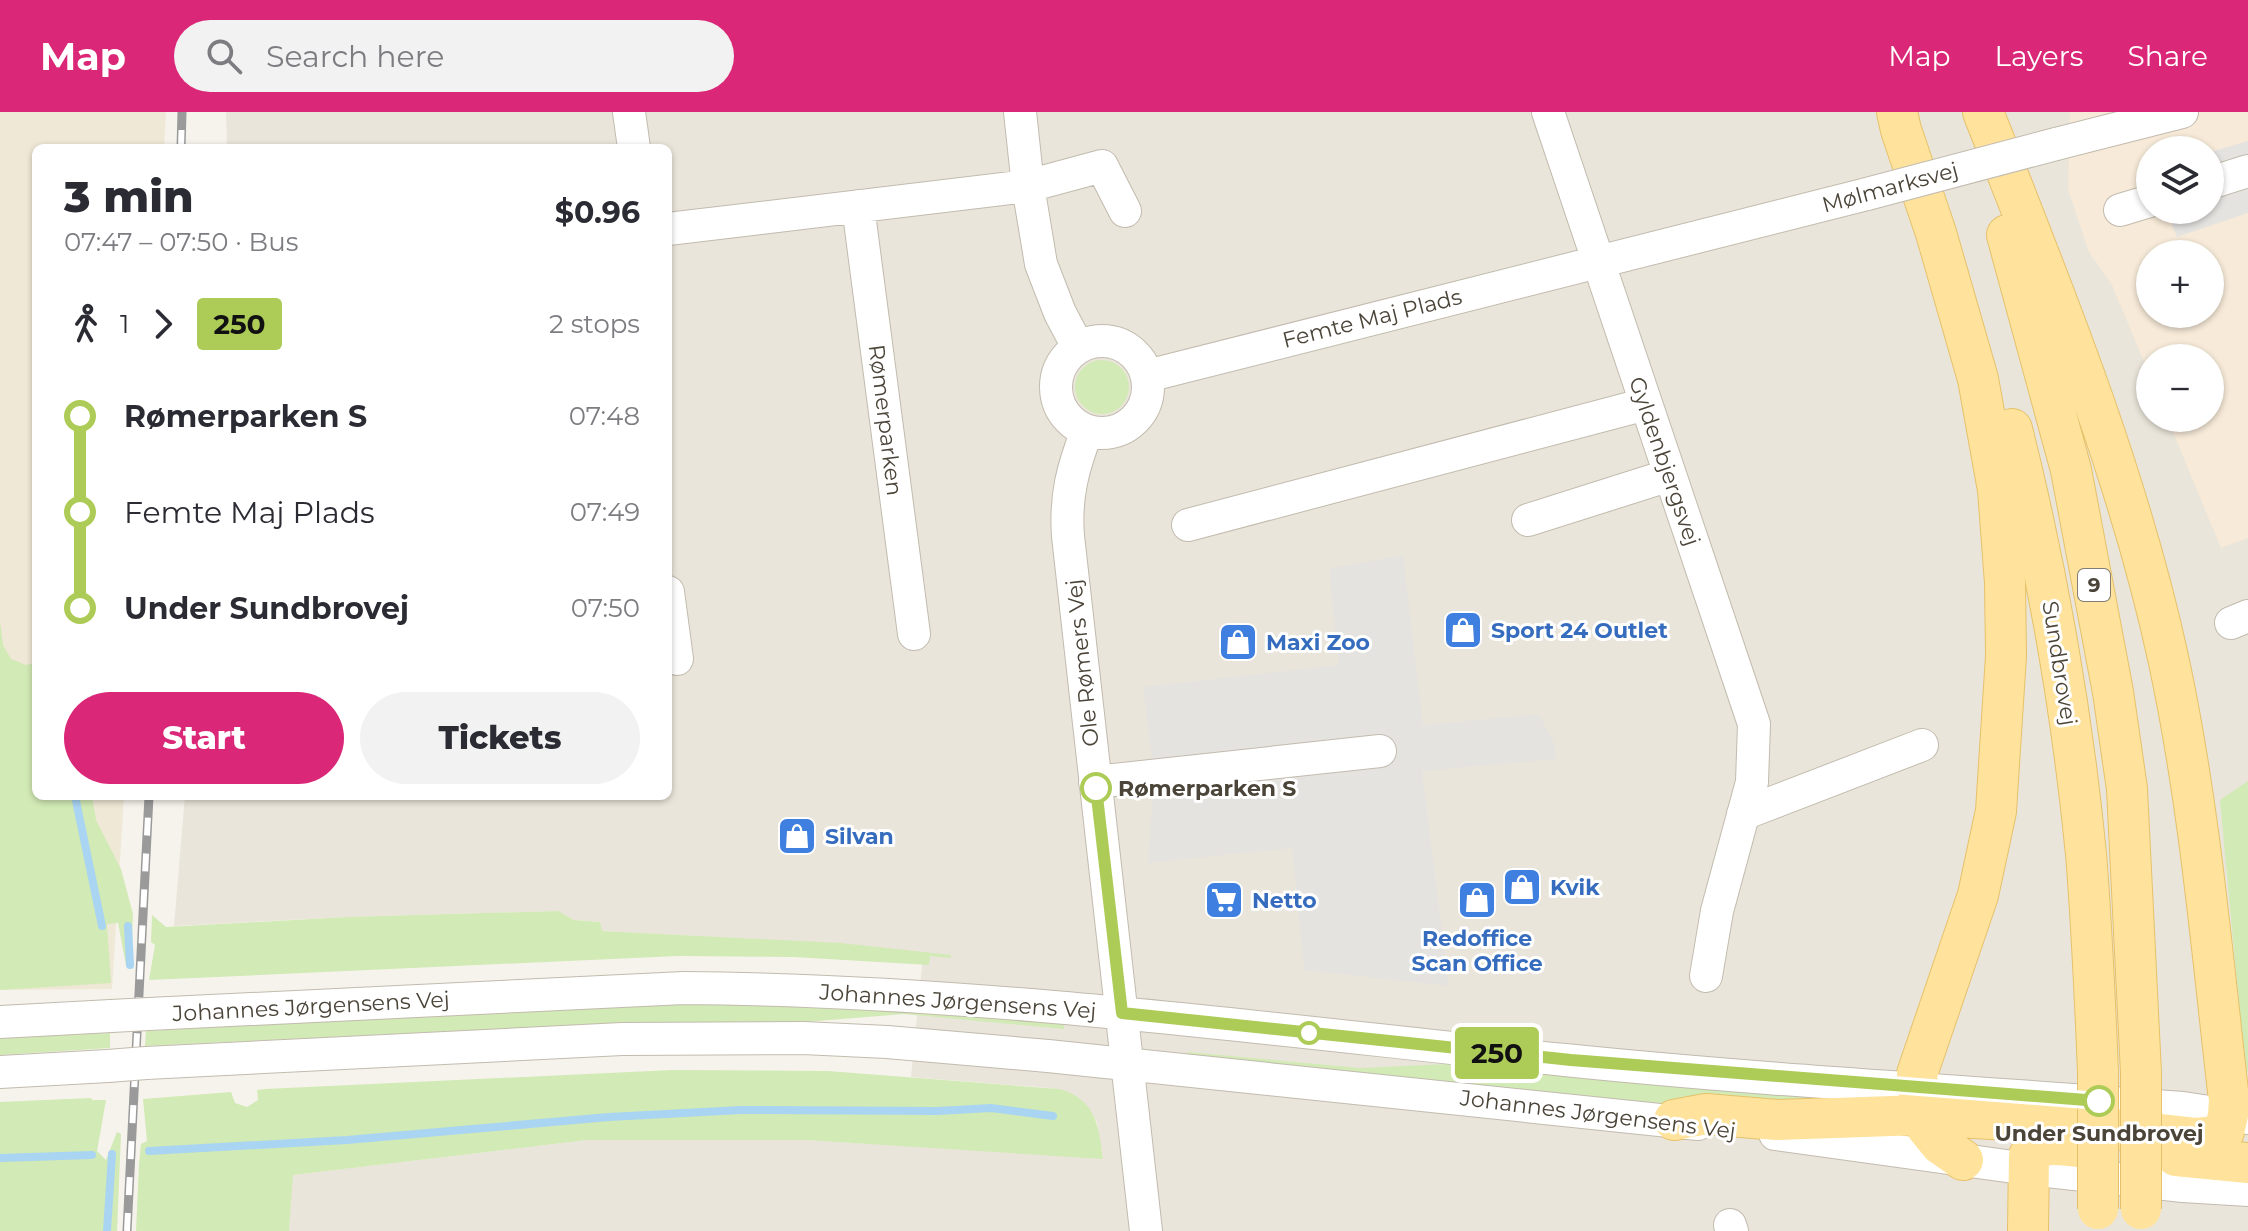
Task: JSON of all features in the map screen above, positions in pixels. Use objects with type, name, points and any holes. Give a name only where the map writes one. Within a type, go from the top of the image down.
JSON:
[{"type":"main road","points":[[1897,112],[1978,379],[1998,490],[2005,583],[2006,656],[1996,811],[1978,895],[1920,1064],[1919,1101],[1927,1128],[1940,1144],[1963,1160]]},
{"type":"main road","name":"Sundbrovej","points":[[1915,112],[1983,306],[2052,610],[2086,853],[2098,1072],[2098,1220]]},
{"type":"main road","name":"Sundbrovej","points":[[1962,112],[2007,233],[2071,470],[2113,692],[2127,789],[2141,1073],[2141,1220]]},
{"type":"main road","points":[[1674,1120],[1706,1114],[1777,1120],[1919,1101],[2060,1123],[2195,1138],[2217,1136],[2241,1114],[2229,1100],[2193,793],[2183,731],[2153,597],[2117,469],[1983,112]]},
{"type":"main road","points":[[2028,1231],[2029,1156],[2035,1148],[2048,1145],[2248,1163]]},
{"type":"street","points":[[629,112],[633,144]]},
{"type":"street","points":[[1020,112],[1041,264],[1060,313],[1078,347]]},
{"type":"street","name":"Gyldenbjergsvej","points":[[1548,112],[1754,724],[1752,782],[1717,911],[1706,976]]},
{"type":"street","name":"Mølmarksvej","points":[[1598,261],[2056,144],[2093,123],[2182,112]]},
{"type":"street","points":[[672,229],[1028,186],[1102,166],[1125,211]]},
{"type":"street","points":[[2224,179],[2248,171]]},
{"type":"street","name":"Rømerparken","points":[[858,206],[914,634]]},
{"type":"street","name":"Femte Maj Plads","points":[[1147,376],[1598,261]]},
{"type":"street","points":[[1106,341],[1132,352],[1147,376],[1145,404],[1128,425],[1115,431],[1087,431],[1066,416],[1059,405],[1056,392],[1061,366],[1078,347],[1092,342],[1106,341]]},
{"type":"street","points":[[1188,525],[1646,404]]},
{"type":"street","name":"Ole Rømers Vej","points":[[1087,431],[1072,473],[1067,523],[1146,1231]]},
{"type":"street","points":[[1528,520],[1670,475]]},
{"type":"street","points":[[672,622],[677,659]]},
{"type":"street","points":[[1743,814],[1922,745]]},
{"type":"street","points":[[1095,782],[1380,751]]},
{"type":"street","name":"Johannes Jørgensens Vej","points":[[0,1022],[684,988],[875,993],[1125,1039],[1674,1120],[2028,1169],[2248,1190]]},
{"type":"street","name":"Johannes Jørgensens Vej","points":[[0,1072],[622,1039],[803,1038],[887,1042],[1125,1039],[1571,1060],[1919,1101]]},
{"type":"shaded area","points":[[0,112],[166,112],[164,144],[32,144],[32,800],[124,800],[112,989],[0,990]]},
{"type":"shaded area","points":[[226,112],[2248,112],[2248,1231],[289,1231],[292,1175],[587,1140],[805,1140],[1103,1158],[1097,1122],[1088,1107],[1076,1096],[1051,1088],[911,1077],[923,956],[792,941],[601,931],[600,922],[574,920],[557,911],[174,926],[185,800],[672,800],[672,144],[227,144]]},
{"type":"shaded area","points":[[2070,112],[2248,112],[2248,538],[2221,548],[2173,432],[2224,432],[2224,344],[2137,344],[2112,285],[2089,252],[2068,189]]},
{"type":"shaded area","points":[[2248,141],[2248,213],[2224,221],[2224,148]]},
{"type":"shaded area","points":[[2172,224],[2215,224],[2177,237]]},
{"type":"shaded area","points":[[1403,555],[1423,725],[1539,714],[1554,743],[1556,759],[1422,771],[1449,986],[1304,970],[1292,848],[1148,863],[1154,775],[1143,687],[1339,665],[1329,569]]},
{"type":"green space","points":[[1102,360],[1121,368],[1129,387],[1121,406],[1102,414],[1083,406],[1075,387],[1083,368]]},
{"type":"green space","points":[[0,620],[3,645],[11,659],[26,665],[32,664],[32,800],[93,800],[96,820],[121,869],[133,914],[131,965],[126,965],[118,923],[107,924],[111,983],[0,990]]},
{"type":"green space","points":[[2248,781],[2248,1072],[2245,1069],[2220,800]]},
{"type":"green space","points":[[558,911],[574,920],[600,922],[602,931],[841,943],[951,955],[951,958],[930,956],[929,965],[794,957],[678,956],[149,980],[155,945],[151,942],[152,915],[166,927],[347,917]]},
{"type":"green space","points":[[630,1004],[888,1008],[1064,1022],[1064,1029],[904,1014],[805,1022],[621,1023],[145,1046],[146,1031]]},
{"type":"green space","points":[[110,1033],[110,1048],[0,1055],[0,1038]]},
{"type":"green space","points":[[1187,1052],[1360,1068],[1448,1064],[1651,1083],[1884,1099],[1678,1106],[1188,1057]]},
{"type":"green space","points":[[672,1070],[828,1071],[1059,1089],[1088,1107],[1097,1125],[1103,1159],[805,1140],[587,1140],[293,1175],[289,1231],[136,1231],[141,1144],[147,1141],[143,1099],[231,1092],[235,1103],[247,1107],[258,1100],[257,1090],[265,1089]]},
{"type":"green space","points":[[106,1100],[97,1151],[106,1160],[117,1132],[121,1134],[117,1231],[0,1231],[0,1102]]},
{"type":"waterway","points":[[76,800],[102,926]]},
{"type":"waterway","points":[[128,926],[130,965]]},
{"type":"waterway","points":[[149,1151],[347,1140],[609,1117],[741,1110],[937,1111],[991,1108],[1053,1116]]},
{"type":"waterway","points":[[107,1231],[112,1154]]},
{"type":"waterway","points":[[0,1158],[92,1155]]},
{"type":"railway","points":[[181,144],[182,112]]},
{"type":"railway","points":[[127,1231],[149,800]]},
{"type":"bus line","name":"250","points":[[1096,788],[1122,1013],[1693,1071],[2099,1101]]},
{"type":"place","name":"Sport 24 Outlet","points":[[1463,630]]},
{"type":"place","name":"Maxi Zoo","points":[[1238,642]]},
{"type":"place","name":"Rømerparken S","points":[[1096,788]]},
{"type":"place","name":"Silvan","points":[[797,836]]},
{"type":"place","name":"Kvik","points":[[1522,887]]},
{"type":"place","name":"Netto","points":[[1224,900]]},
{"type":"place","name":"Redoffice Scan Office","points":[[1477,900]]},
{"type":"place","name":"Under Sundbrovej","points":[[2099,1101]]}]
